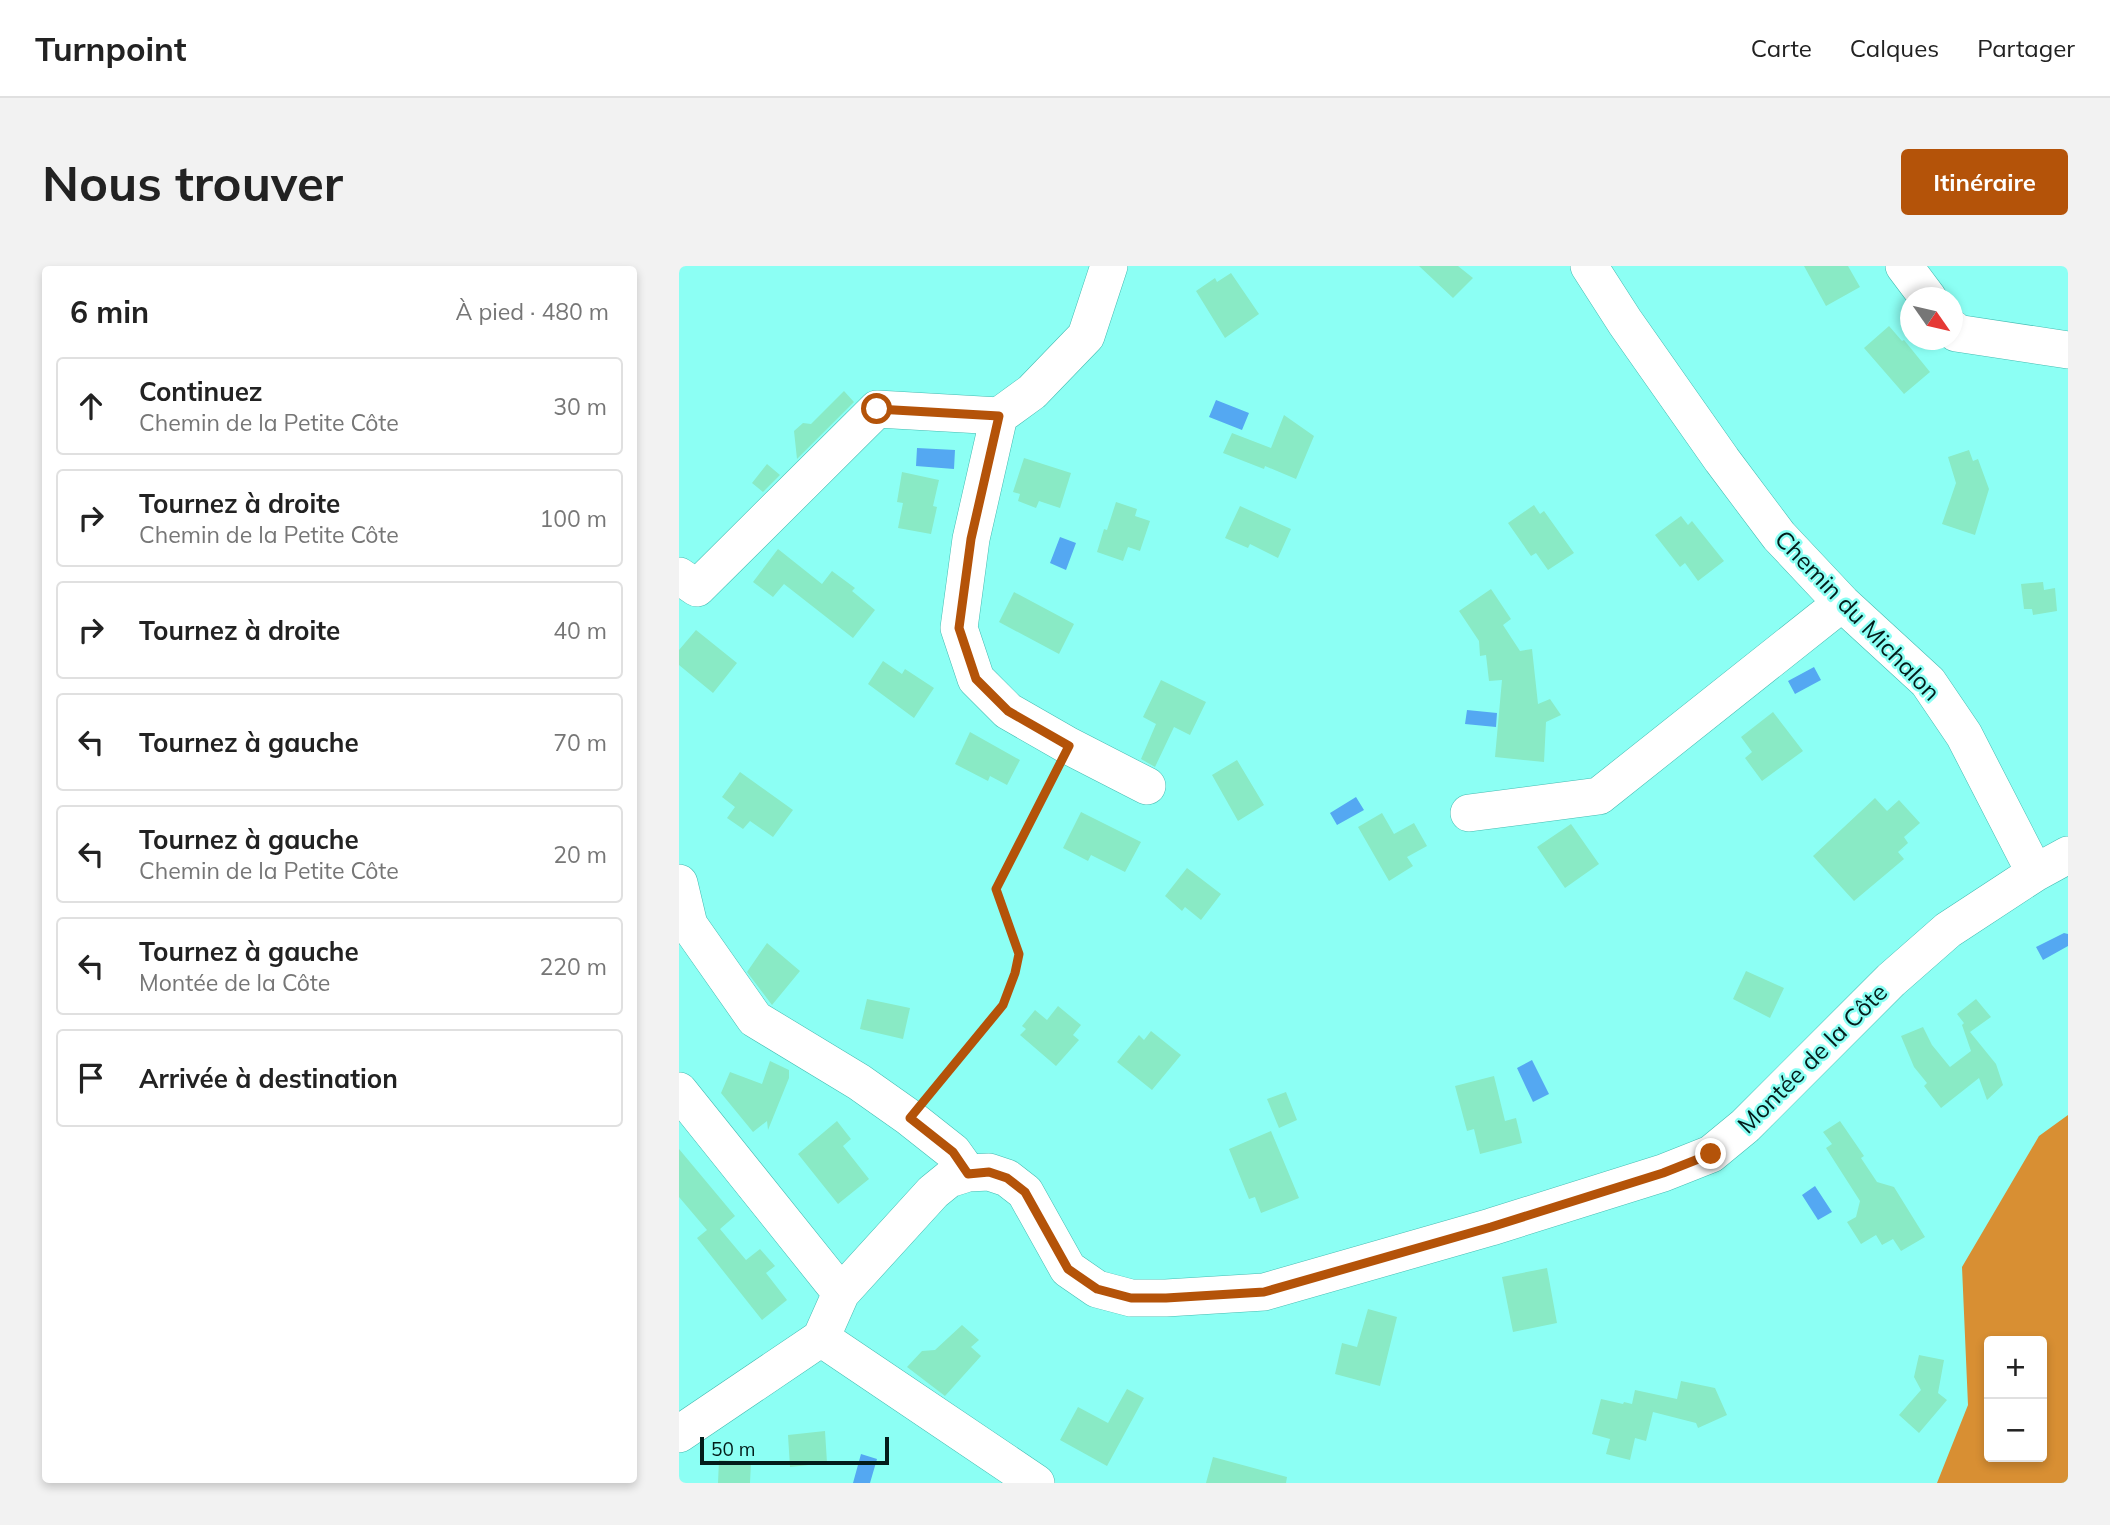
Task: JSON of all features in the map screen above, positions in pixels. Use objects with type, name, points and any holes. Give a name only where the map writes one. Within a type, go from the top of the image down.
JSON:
[{"type":"street","points":[[679,576],[697,588],[877,409],[999,416],[1032,392],[1086,336],[1109,266]]},
{"type":"street","name":"Chemin du Michalon","points":[[1589,266],[1625,322],[1779,536],[1842,603],[1929,682],[1964,735],[2035,873]]},
{"type":"street","points":[[1904,266],[1920,287]]},
{"type":"street","points":[[1963,334],[2068,350]]},
{"type":"street","points":[[999,416],[971,539],[959,628],[976,679],[1008,711],[1147,786]]},
{"type":"street","points":[[1469,813],[1598,796],[1842,603]]},
{"type":"street","name":"Montée de la Côte","points":[[968,1174],[989,1172],[1007,1178],[1025,1192],[1068,1269],[1097,1289],[1131,1298],[1264,1292],[1491,1227],[1663,1173],[1711,1154],[1745,1126],[1891,979],[1948,930],[2035,873],[2068,855]]},
{"type":"street","points":[[679,883],[689,925],[755,1019],[859,1082],[910,1118],[953,1152],[968,1174],[949,1179],[933,1192],[841,1293],[821,1338],[679,1434]]},
{"type":"street","points":[[679,1091],[841,1293]]},
{"type":"street","points":[[821,1338],[1036,1483]]},
{"type":"path","points":[[910,1118],[1003,1005],[1019,954],[996,889],[1069,746]]},
{"type":"shaded area","points":[[2068,1115],[2068,1483],[1937,1483],[1968,1405],[1962,1267],[2039,1136]]},
{"type":"water","points":[[1216,400],[1249,413],[1242,430],[1209,417]]},
{"type":"water","points":[[917,448],[955,450],[954,469],[916,466]]},
{"type":"water","points":[[1060,537],[1076,543],[1066,570],[1050,563]]},
{"type":"water","points":[[1814,667],[1821,680],[1795,694],[1788,681]]},
{"type":"water","points":[[1467,710],[1497,713],[1496,727],[1465,724]]},
{"type":"water","points":[[1356,797],[1364,810],[1337,825],[1330,813]]},
{"type":"water","points":[[2064,933],[2068,934],[2068,946],[2043,960],[2036,947]]},
{"type":"water","points":[[1532,1060],[1549,1094],[1533,1102],[1517,1068]]},
{"type":"water","points":[[1815,1186],[1832,1212],[1818,1220],[1802,1195]]},
{"type":"water","points":[[861,1454],[877,1459],[870,1483],[853,1483]]},
{"type":"building","points":[[1419,266],[1458,266],[1473,278],[1453,298]]},
{"type":"building","points":[[1804,266],[1848,266],[1860,287],[1826,306]]},
{"type":"building","points":[[1231,273],[1259,314],[1225,338],[1196,291],[1215,278],[1217,282]]},
{"type":"building","points":[[1889,326],[1900,339],[1900,350],[1912,350],[1930,372],[1904,394],[1864,348]]},
{"type":"building","points":[[844,391],[854,402],[797,459],[794,431],[803,423],[811,424]]},
{"type":"building","points":[[1284,415],[1314,436],[1296,479],[1223,453],[1232,433],[1271,448]]},
{"type":"building","points":[[1969,450],[1973,461],[1978,459],[1989,489],[1975,535],[1942,524],[1956,483],[1948,457]]},
{"type":"building","points":[[1024,458],[1071,473],[1060,508],[1039,501],[1036,508],[1018,501],[1020,494],[1013,492]]},
{"type":"building","points":[[767,464],[780,475],[763,492],[752,483]]},
{"type":"building","points":[[902,472],[939,480],[933,506],[937,507],[931,534],[898,528],[903,503],[897,502]]},
{"type":"building","points":[[1116,502],[1137,509],[1135,516],[1150,521],[1140,551],[1128,547],[1123,561],[1097,552]]},
{"type":"building","points":[[1534,505],[1540,514],[1544,511],[1574,553],[1548,570],[1536,553],[1531,556],[1508,523]]},
{"type":"building","points":[[1240,506],[1291,529],[1278,558],[1250,544],[1248,548],[1225,538]]},
{"type":"building","points":[[1681,516],[1688,525],[1692,521],[1724,561],[1698,581],[1685,563],[1680,567],[1655,535]]},
{"type":"building","points":[[778,549],[822,584],[832,571],[855,588],[852,591],[875,610],[853,638],[784,584],[773,597],[753,582]]},
{"type":"building","points":[[2043,582],[2044,590],[2055,588],[2057,611],[2033,615],[2032,609],[2024,609],[2021,584]]},
{"type":"building","points":[[1491,589],[1511,619],[1503,625],[1520,651],[1532,649],[1538,704],[1550,699],[1561,715],[1546,722],[1544,762],[1495,757],[1502,680],[1489,681],[1486,655],[1480,656],[1479,641],[1459,611]]},
{"type":"building","points":[[1014,592],[1074,624],[1059,654],[999,622]]},
{"type":"building","points":[[696,630],[737,663],[713,693],[679,665],[679,650]]},
{"type":"building","points":[[883,661],[902,674],[905,669],[934,688],[914,718],[868,684]]},
{"type":"building","points":[[1161,680],[1206,702],[1190,735],[1174,727],[1155,767],[1141,759],[1156,724],[1143,717]]},
{"type":"building","points":[[1773,712],[1803,751],[1762,781],[1745,758],[1752,752],[1741,737]]},
{"type":"building","points":[[970,732],[1020,760],[1007,785],[990,776],[988,781],[955,764]]},
{"type":"building","points":[[1237,760],[1264,805],[1238,821],[1212,775]]},
{"type":"building","points":[[740,772],[793,810],[773,837],[750,821],[743,829],[727,818],[735,807],[722,797]]},
{"type":"building","points":[[1875,798],[1887,811],[1899,800],[1920,823],[1904,837],[1908,843],[1898,852],[1904,859],[1854,901],[1813,856]]},
{"type":"building","points":[[1081,812],[1141,842],[1125,872],[1091,855],[1088,861],[1063,848]]},
{"type":"building","points":[[1382,813],[1394,834],[1414,823],[1427,846],[1407,857],[1413,866],[1389,881],[1358,827]]},
{"type":"building","points":[[1571,824],[1599,864],[1565,888],[1537,847]]},
{"type":"building","points":[[1187,868],[1221,894],[1201,920],[1185,907],[1182,911],[1165,896]]},
{"type":"building","points":[[767,943],[800,971],[772,1005],[747,972]]},
{"type":"building","points":[[1746,971],[1784,988],[1770,1018],[1733,999]]},
{"type":"building","points":[[867,999],[910,1008],[903,1039],[860,1029]]},
{"type":"building","points":[[1976,999],[1991,1017],[1970,1032],[1996,1064],[2003,1085],[1987,1100],[1979,1078],[1941,1108],[1924,1086],[1927,1083],[1914,1067],[1901,1036],[1923,1027],[1932,1045],[1950,1067],[1971,1051],[1962,1025],[1964,1023],[1957,1014]]},
{"type":"building","points":[[1058,1006],[1081,1025],[1073,1035],[1079,1040],[1056,1066],[1020,1035],[1026,1029],[1022,1026],[1035,1010],[1047,1020]]},
{"type":"building","points":[[1151,1031],[1181,1055],[1152,1090],[1117,1062],[1139,1035],[1144,1040]]},
{"type":"building","points":[[770,1061],[789,1070],[789,1078],[768,1130],[767,1121],[753,1132],[721,1093],[730,1072],[762,1084]]},
{"type":"building","points":[[1494,1076],[1505,1121],[1516,1118],[1522,1143],[1480,1154],[1474,1129],[1467,1131],[1455,1086]]},
{"type":"building","points":[[1286,1092],[1297,1120],[1279,1128],[1267,1099]]},
{"type":"building","points":[[837,1121],[851,1139],[843,1146],[869,1179],[838,1204],[798,1154]]},
{"type":"building","points":[[1840,1121],[1864,1156],[1861,1158],[1877,1182],[1894,1187],[1925,1237],[1901,1251],[1893,1239],[1882,1245],[1876,1235],[1861,1244],[1847,1222],[1856,1217],[1860,1201],[1826,1148],[1832,1144],[1823,1132]]},
{"type":"building","points":[[1271,1131],[1299,1198],[1261,1213],[1255,1197],[1249,1199],[1229,1149]]},
{"type":"building","points":[[679,1149],[735,1216],[720,1229],[746,1260],[760,1249],[775,1266],[766,1273],[787,1300],[762,1320],[697,1238],[707,1230],[679,1197]]},
{"type":"building","points":[[1547,1268],[1557,1323],[1513,1332],[1502,1277]]},
{"type":"building","points":[[1368,1309],[1397,1317],[1380,1386],[1335,1374],[1342,1343],[1357,1347]]},
{"type":"building","points":[[962,1325],[979,1340],[971,1347],[981,1356],[945,1396],[907,1367],[922,1351],[935,1350]]},
{"type":"building","points":[[1919,1355],[1944,1360],[1938,1393],[1947,1400],[1919,1433],[1899,1415],[1921,1390],[1914,1377]]},
{"type":"building","points":[[1681,1381],[1715,1388],[1727,1415],[1698,1428],[1696,1423],[1653,1412],[1646,1441],[1635,1438],[1630,1460],[1606,1454],[1610,1439],[1592,1434],[1601,1399],[1632,1404],[1635,1390],[1677,1399]]},
{"type":"building","points":[[1127,1389],[1144,1398],[1107,1466],[1060,1440],[1078,1407],[1108,1423]]},
{"type":"building","points":[[825,1431],[827,1463],[790,1467],[788,1435]]},
{"type":"building","points":[[1213,1457],[1287,1477],[1286,1483],[1206,1483]]},
{"type":"building","points":[[719,1460],[751,1462],[750,1483],[718,1483]]},
{"type":"route","points":[[877,409],[999,416],[971,539],[959,628],[976,679],[1008,711],[1069,746],[996,889],[1019,954],[1003,1005],[910,1118],[953,1152],[968,1174],[989,1172],[1007,1178],[1025,1192],[1068,1269],[1097,1289],[1131,1298],[1264,1292],[1491,1227],[1663,1173],[1711,1154]]}]
